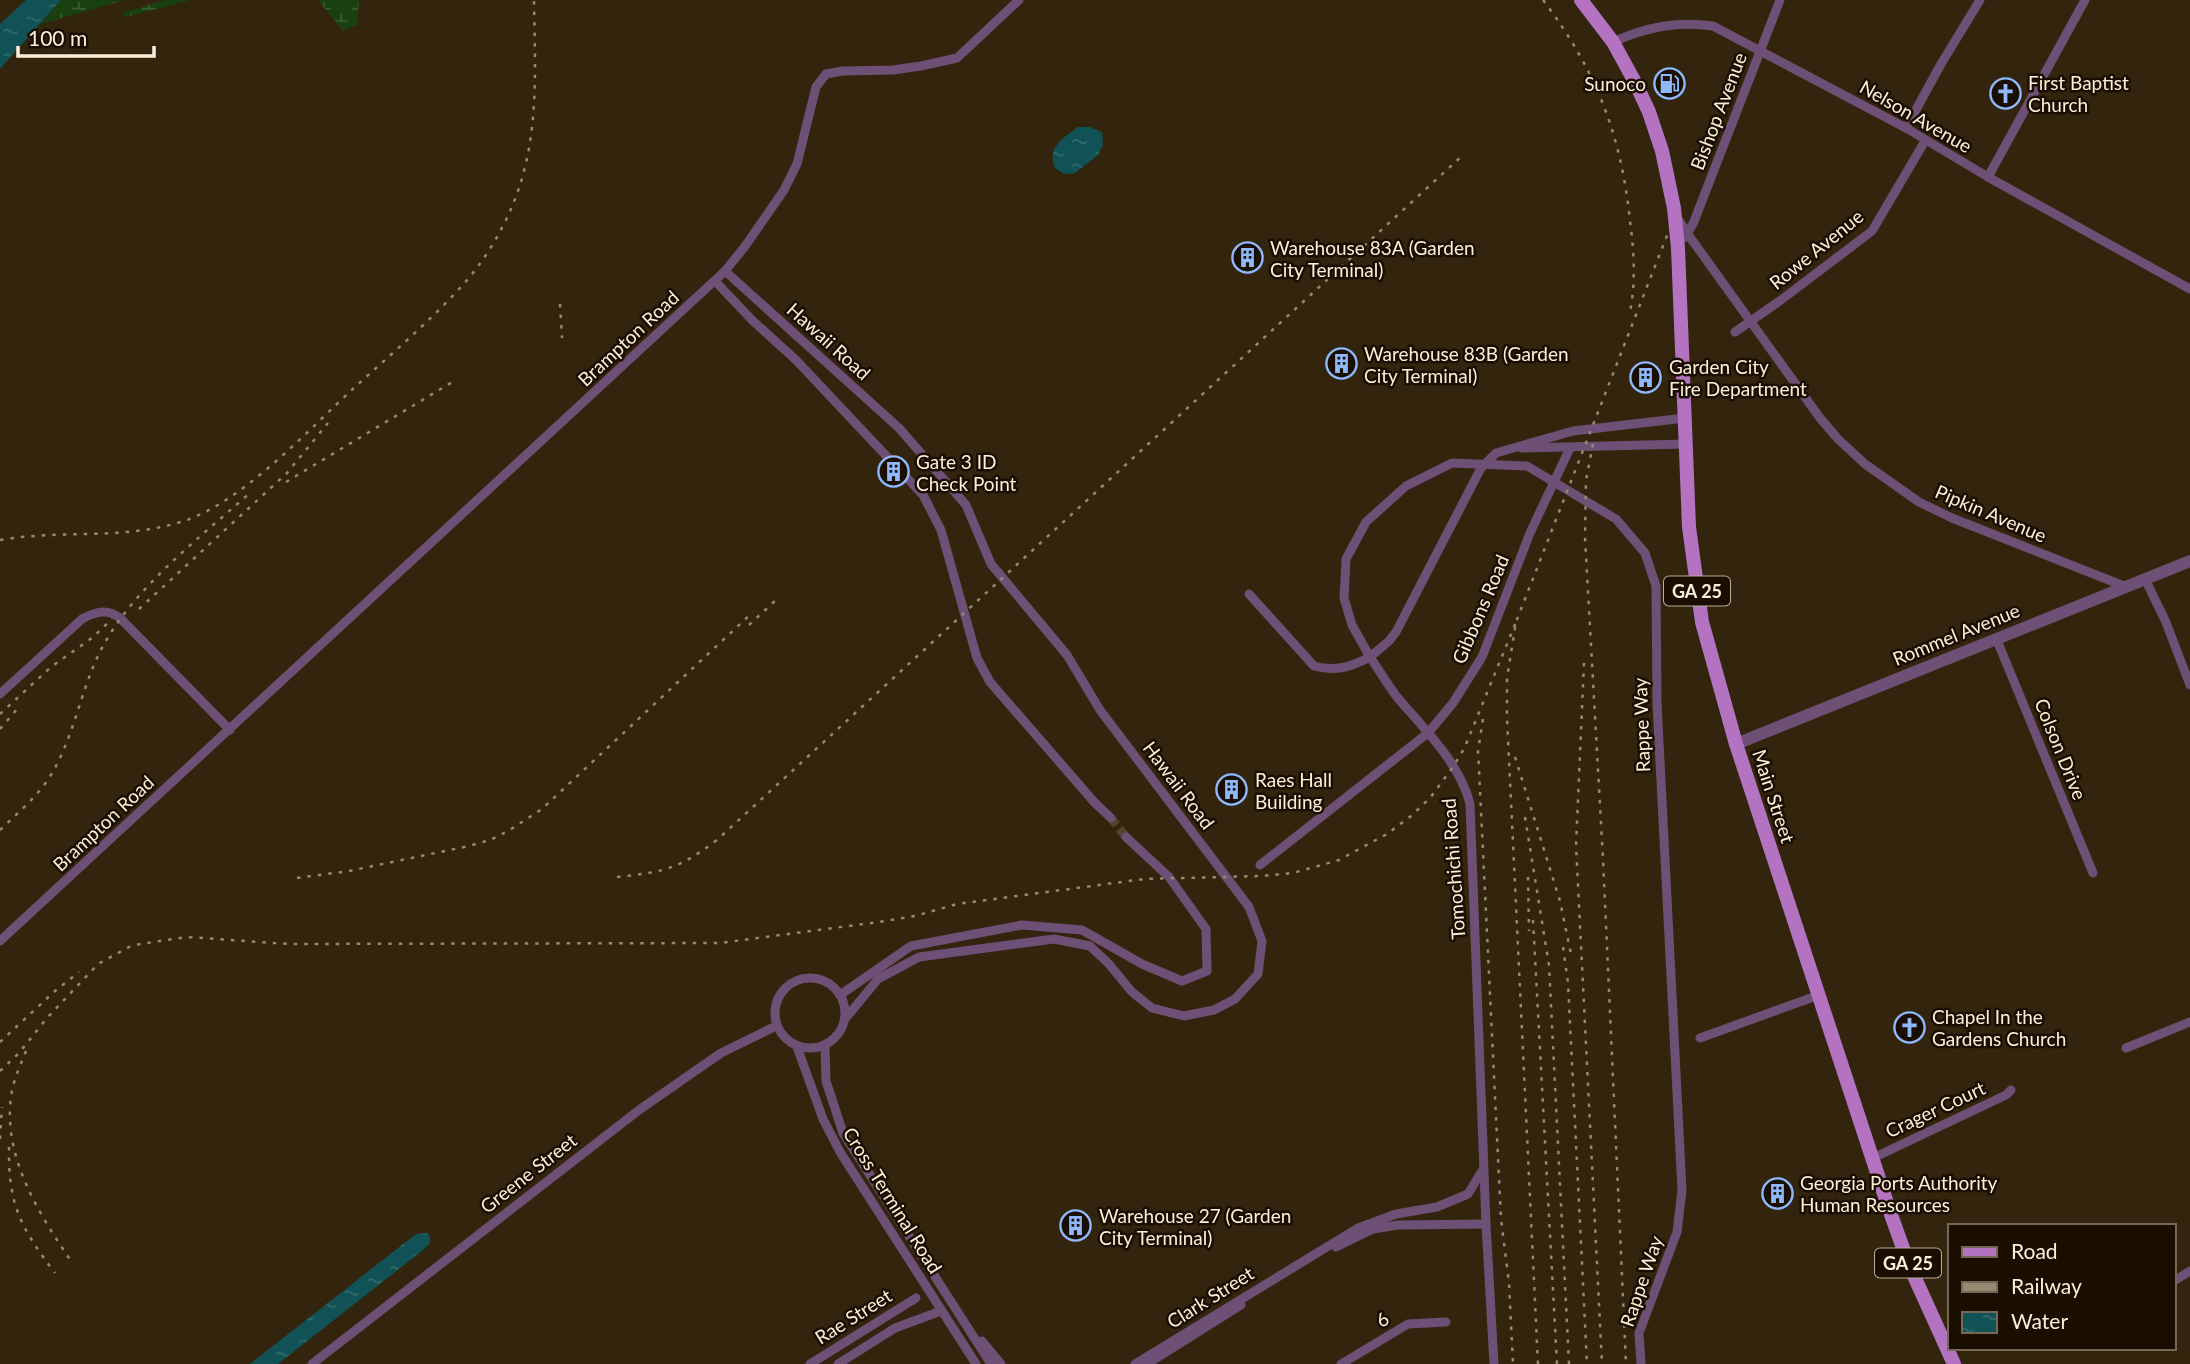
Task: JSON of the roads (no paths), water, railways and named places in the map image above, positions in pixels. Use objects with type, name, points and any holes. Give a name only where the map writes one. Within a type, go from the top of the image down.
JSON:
[{"type":"main road","name":"Main Street","points":[[1581,0],[1613,42],[1636,84],[1656,131],[1669,179],[1678,248],[1689,527],[1697,596],[1709,651],[1736,744],[1895,1228],[1954,1364]]},
{"type":"street","name":"Brampton Road","points":[[0,942],[725,271],[784,190],[797,164],[816,87],[826,74],[912,68],[957,58],[1019,0]]},
{"type":"street","name":"Bishop Avenue","points":[[1686,233],[1693,224],[1780,0]]},
{"type":"street","points":[[1906,128],[1980,0]]},
{"type":"street","points":[[1987,177],[2085,0]]},
{"type":"street","name":"Nelson Avenue","points":[[1613,42],[1637,31],[1687,23],[1713,26],[1906,128],[1987,177],[2190,289]]},
{"type":"street","name":"Rowe Avenue","points":[[1735,332],[1872,232],[1925,141]]},
{"type":"street","name":"Main Street","points":[[1675,213],[1686,233]]},
{"type":"street","points":[[1678,248],[1686,233]]},
{"type":"street","name":"Pipkin Avenue","points":[[1686,233],[1820,418],[1865,464],[1919,502],[1952,519],[2124,586]]},
{"type":"street","name":"Hawaii Road","points":[[725,271],[899,428],[966,505],[991,565],[1067,655],[1100,710],[1249,908],[1262,941],[1258,974],[1235,999],[1214,1010],[1184,1016],[1152,1008],[1132,992],[1090,946],[1054,939],[919,957],[878,979],[845,1019]]},
{"type":"street","name":"Hawaii Road","points":[[715,281],[753,321],[796,360],[923,495],[941,530],[978,658],[990,682],[1111,818]]},
{"type":"street","points":[[1249,594],[1314,666],[1328,670],[1356,664],[1370,657],[1396,632],[1481,468],[1496,453],[1573,431],[1685,418]]},
{"type":"street","points":[[1506,449],[1686,444]]},
{"type":"street","name":"Gibbons Road","points":[[1260,865],[1427,733],[1453,703],[1482,657],[1530,533],[1570,448]]},
{"type":"street","name":"Rappe Way","points":[[1370,657],[1352,625],[1344,598],[1346,559],[1366,522],[1406,486],[1452,463],[1523,466],[1616,519],[1645,553],[1656,586],[1657,703],[1682,1190],[1677,1232],[1639,1333],[1641,1364]]},
{"type":"street","name":"Rommel Avenue","points":[[1736,744],[2190,561]]},
{"type":"street","points":[[2144,579],[2165,620],[2190,685]]},
{"type":"street","points":[[0,694],[82,619],[94,612],[111,612],[120,618],[229,730]]},
{"type":"street","name":"Colson Drive","points":[[1996,638],[2093,873]]},
{"type":"street","name":"Tomochichi Road","points":[[1370,657],[1395,694],[1457,771],[1470,804],[1494,1364]]},
{"type":"street","points":[[840,995],[912,946],[1022,925],[1082,930],[1142,964],[1182,981],[1207,971],[1206,929],[1169,877],[1126,837]]},
{"type":"street","points":[[811,978],[822,980],[840,995],[845,1019],[839,1034],[825,1045],[809,1049],[797,1047],[781,1035],[774,1014],[781,993],[789,985],[799,979],[811,978]]},
{"type":"street","points":[[1700,1038],[1819,995]]},
{"type":"street","points":[[2126,1048],[2190,1022]]},
{"type":"street","name":"Greene Street","points":[[312,1364],[631,1115],[721,1053],[776,1026]]},
{"type":"street","name":"Cross Terminal Road","points":[[825,1045],[826,1081],[843,1133],[991,1364]]},
{"type":"street","name":"Cross Terminal Road","points":[[797,1047],[824,1119],[840,1152],[976,1364]]},
{"type":"street","name":"Crager Court","points":[[1873,1158],[1937,1129],[2011,1090]]},
{"type":"street","name":"Clark Street","points":[[1135,1364],[1358,1228],[1396,1214],[1437,1207],[1468,1194],[1484,1166]]},
{"type":"street","name":"Clark Street","points":[[1147,1364],[1355,1236],[1373,1229],[1398,1225],[1486,1224]]},
{"type":"street","name":"Rae Street","points":[[810,1364],[916,1298]]},
{"type":"street","points":[[954,1307],[1001,1364]]},
{"type":"street","name":"Rae Street","points":[[838,1364],[895,1328],[941,1311]]},
{"type":"street","name":"6","points":[[1342,1364],[1408,1324],[1446,1322]]},
{"type":"water","points":[[26,0],[61,0],[0,69],[0,24]]},
{"type":"water","points":[[1078,127],[1090,127],[1102,132],[1103,145],[1098,155],[1075,173],[1064,174],[1055,168],[1053,154],[1058,144]]},
{"type":"water","points":[[427,1233],[430,1243],[423,1250],[278,1364],[250,1364],[416,1234]]},
{"type":"tunnel","points":[[1111,818],[1126,837]]},
{"type":"railway","points":[[0,540],[138,531],[184,521],[207,511],[229,498],[274,463],[447,302],[490,249],[503,227],[522,179],[534,104],[534,0]]},
{"type":"railway","points":[[1543,0],[1578,52],[1603,104],[1612,131],[1626,189],[1633,243],[1634,278],[1630,312]]},
{"type":"railway","points":[[617,877],[670,868],[717,840],[1463,155]]},
{"type":"railway","points":[[1538,1364],[1507,678],[1516,622],[1668,233]]},
{"type":"railway","points":[[560,304],[562,338]]},
{"type":"railway","points":[[286,482],[454,381]]},
{"type":"railway","points":[[139,609],[287,473],[328,423]]},
{"type":"railway","points":[[1593,444],[1586,480],[1585,538],[1626,1364]]},
{"type":"railway","points":[[0,830],[32,799],[53,772],[65,747],[99,654],[121,618],[154,579],[252,491]]},
{"type":"railway","points":[[749,625],[777,599]]},
{"type":"railway","points":[[297,878],[349,871],[469,846],[508,831],[542,809],[753,612]]},
{"type":"railway","points":[[0,714],[51,667],[92,638],[112,619]]},
{"type":"railway","points":[[0,1071],[98,964],[140,944],[187,937],[289,944],[720,943],[879,922],[915,916],[957,904],[1144,879],[1293,873],[1339,860],[1387,834],[1430,798],[1464,749],[1516,622]]},
{"type":"railway","points":[[1584,663],[1576,845],[1602,1364]]},
{"type":"railway","points":[[0,729],[18,708]]},
{"type":"railway","points":[[1483,719],[1478,751],[1501,1219],[1509,1283],[1513,1364]]},
{"type":"railway","points":[[1515,757],[1560,901],[1572,959]]},
{"type":"railway","points":[[1525,817],[1549,965],[1569,1364]]},
{"type":"railway","points":[[1528,877],[1529,931]]},
{"type":"railway","points":[[1533,920],[1557,1364]]},
{"type":"railway","points":[[1563,947],[1568,983],[1587,1364]]},
{"type":"railway","points":[[0,1042],[79,972]]},
{"type":"railway","points":[[26,1051],[11,1097],[12,1141],[26,1184],[71,1261]]},
{"type":"railway","points":[[0,1139],[2,1107]]},
{"type":"railway","points":[[9,1147],[11,1185],[19,1215],[33,1242],[55,1273]]},
{"type":"place","name":"Sunoco","points":[[1669,83]]},
{"type":"place","name":"First Baptist Church","points":[[2005,93]]},
{"type":"place","name":"Warehouse 83A (Garden City Terminal)","points":[[1247,258]]},
{"type":"place","name":"Warehouse 83B (Garden City Terminal)","points":[[1341,364]]},
{"type":"place","name":"Garden City Fire Department","points":[[1646,377]]},
{"type":"place","name":"Gate 3 ID Check Point","points":[[893,472]]},
{"type":"place","name":"Raes Hall Building","points":[[1232,790]]},
{"type":"place","name":"Chapel In the Gardens Church","points":[[1909,1027]]},
{"type":"place","name":"Georgia Ports Authority Human Resources","points":[[1777,1193]]},
{"type":"place","name":"Warehouse 27 (Garden City Terminal)","points":[[1076,1226]]}]
